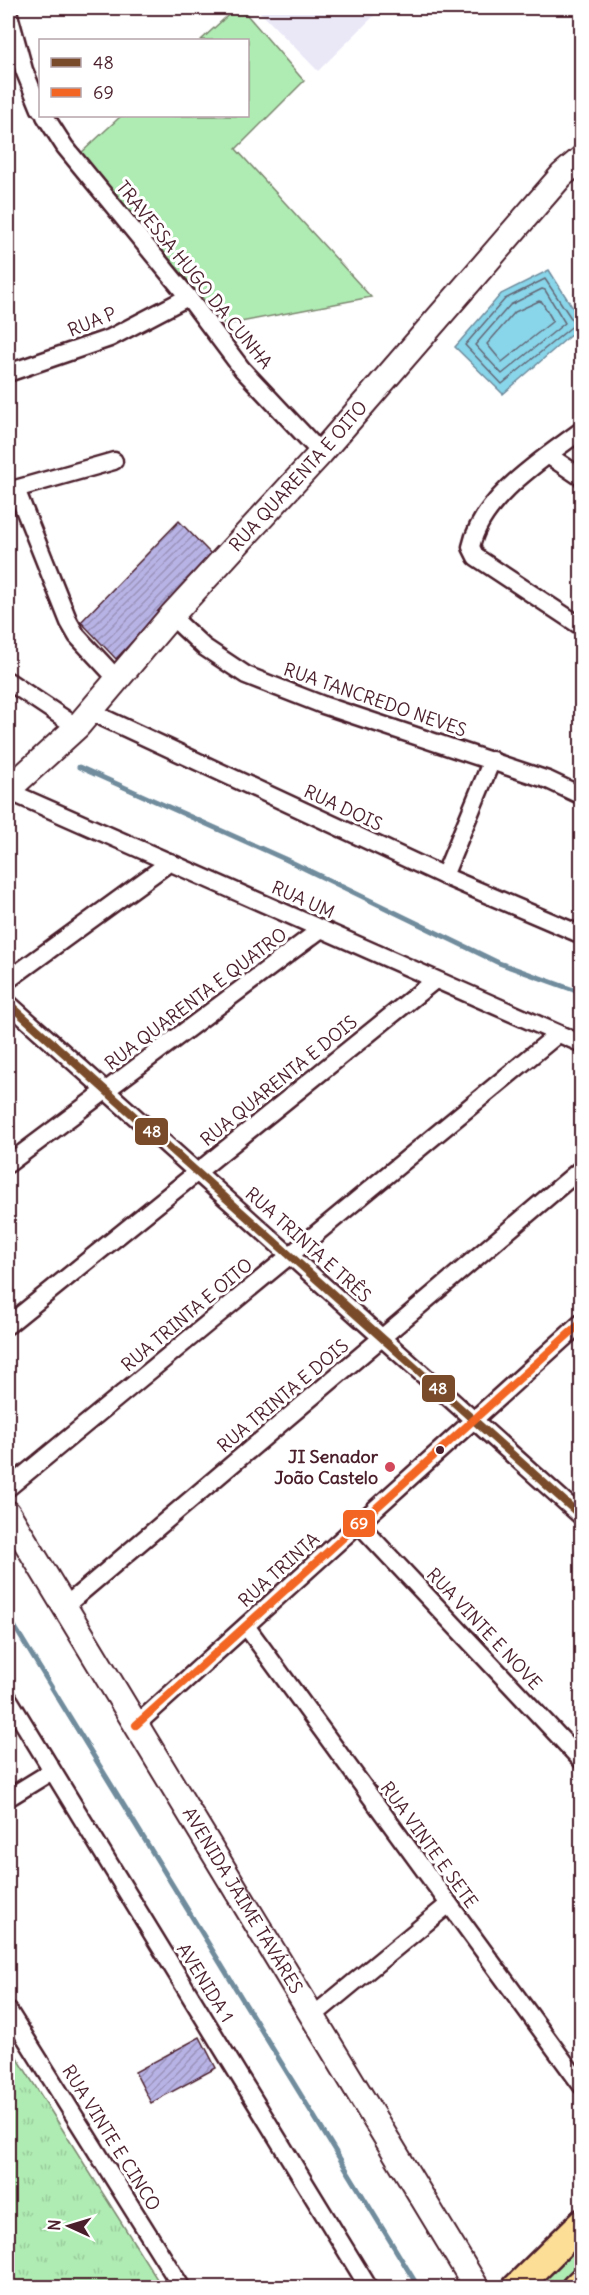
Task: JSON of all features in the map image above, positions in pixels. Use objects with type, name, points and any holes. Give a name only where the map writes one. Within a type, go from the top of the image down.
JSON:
[{"type":"main road","points":[[516,2288],[582,2223]]},
{"type":"main road","points":[[576,2288],[582,2282]]},
{"type":"street","points":[[8,10],[24,70],[39,107]]},
{"type":"street","name":"TRAVESSA HUGO DA CUNHA","points":[[46,117],[64,147],[188,297],[242,369],[321,453]]},
{"type":"street","name":"RUA QUARENTA E OITO","points":[[8,790],[84,719],[171,616],[321,453],[562,175],[582,158]]},
{"type":"street","name":"RUA P","points":[[8,373],[111,338],[188,297]]},
{"type":"street","points":[[582,430],[548,455],[492,504],[473,537],[471,548],[476,557],[582,627]]},
{"type":"street","points":[[548,455],[582,478]]},
{"type":"street","points":[[114,461],[12,490],[69,622],[77,636],[117,679]]},
{"type":"street","name":"RUA TANCREDO NEVES","points":[[171,616],[204,646],[246,675],[323,705],[548,780],[582,796]]},
{"type":"street","name":"RUA DOIS","points":[[8,681],[84,719],[582,935]]},
{"type":"street","points":[[444,876],[492,760]]},
{"type":"street","name":"RUA UM","points":[[8,790],[582,1044]]},
{"type":"street","points":[[8,980],[170,862]]},
{"type":"street","name":"RUA QUARENTA E QUATRO","points":[[8,1164],[321,929]]},
{"type":"street","name":"RUA QUARENTA E DOIS","points":[[8,1325],[435,980]]},
{"type":"street","name":"RUA TRINTA E TRÊS","points":[[8,1004],[582,1517]]},
{"type":"street","name":"RUA TRINTA E OITO","points":[[8,1488],[558,1034]]},
{"type":"street","name":"RUA TRINTA E DOIS","points":[[64,1607],[582,1168]]},
{"type":"street","name":"RUA TRINTA","points":[[136,1725],[582,1322]]},
{"type":"street","name":"AVENIDA JAIME TAVÁRES","points":[[8,1513],[477,2288]]},
{"type":"street","name":"RUA VINTE E NOVE","points":[[359,1524],[582,1761]]},
{"type":"street","name":"RUA VINTE E SETE","points":[[246,1626],[582,2086]]},
{"type":"street","name":"AVENIDA 1","points":[[8,1698],[369,2288]]},
{"type":"street","points":[[8,1798],[52,1770]]},
{"type":"street","points":[[313,2016],[449,1905]]},
{"type":"street","name":"RUA VINTE E CINCO","points":[[8,2010],[182,2288]]},
{"type":"shaded area","points":[[256,8],[382,8],[318,71]]},
{"type":"green space","points":[[236,8],[241,8],[304,81],[236,149],[371,297],[225,325],[81,153],[120,117],[249,117],[249,39],[202,39]]},
{"type":"green space","points":[[8,2043],[162,2287],[8,2287]]},
{"type":"green space","points":[[581,2239],[581,2261],[555,2287],[533,2288]]},
{"type":"water","points":[[549,270],[581,321],[581,326],[503,394],[455,347],[501,294]]},
{"type":"building","points":[[179,521],[213,556],[116,659],[81,622]]},
{"type":"building","points":[[200,2037],[216,2068],[151,2103],[135,2072]]},
{"type":"waterway","points":[[79,767],[287,860],[499,963],[582,993]]},
{"type":"waterway","points":[[8,1616],[419,2288]]},
{"type":"transit line","name":"48","points":[[8,1003],[582,1517]]},
{"type":"transit line","name":"69","points":[[136,1725],[582,1322]]},
{"type":"place","name":"JI Senador João Castelo","points":[[390,1467]]}]
